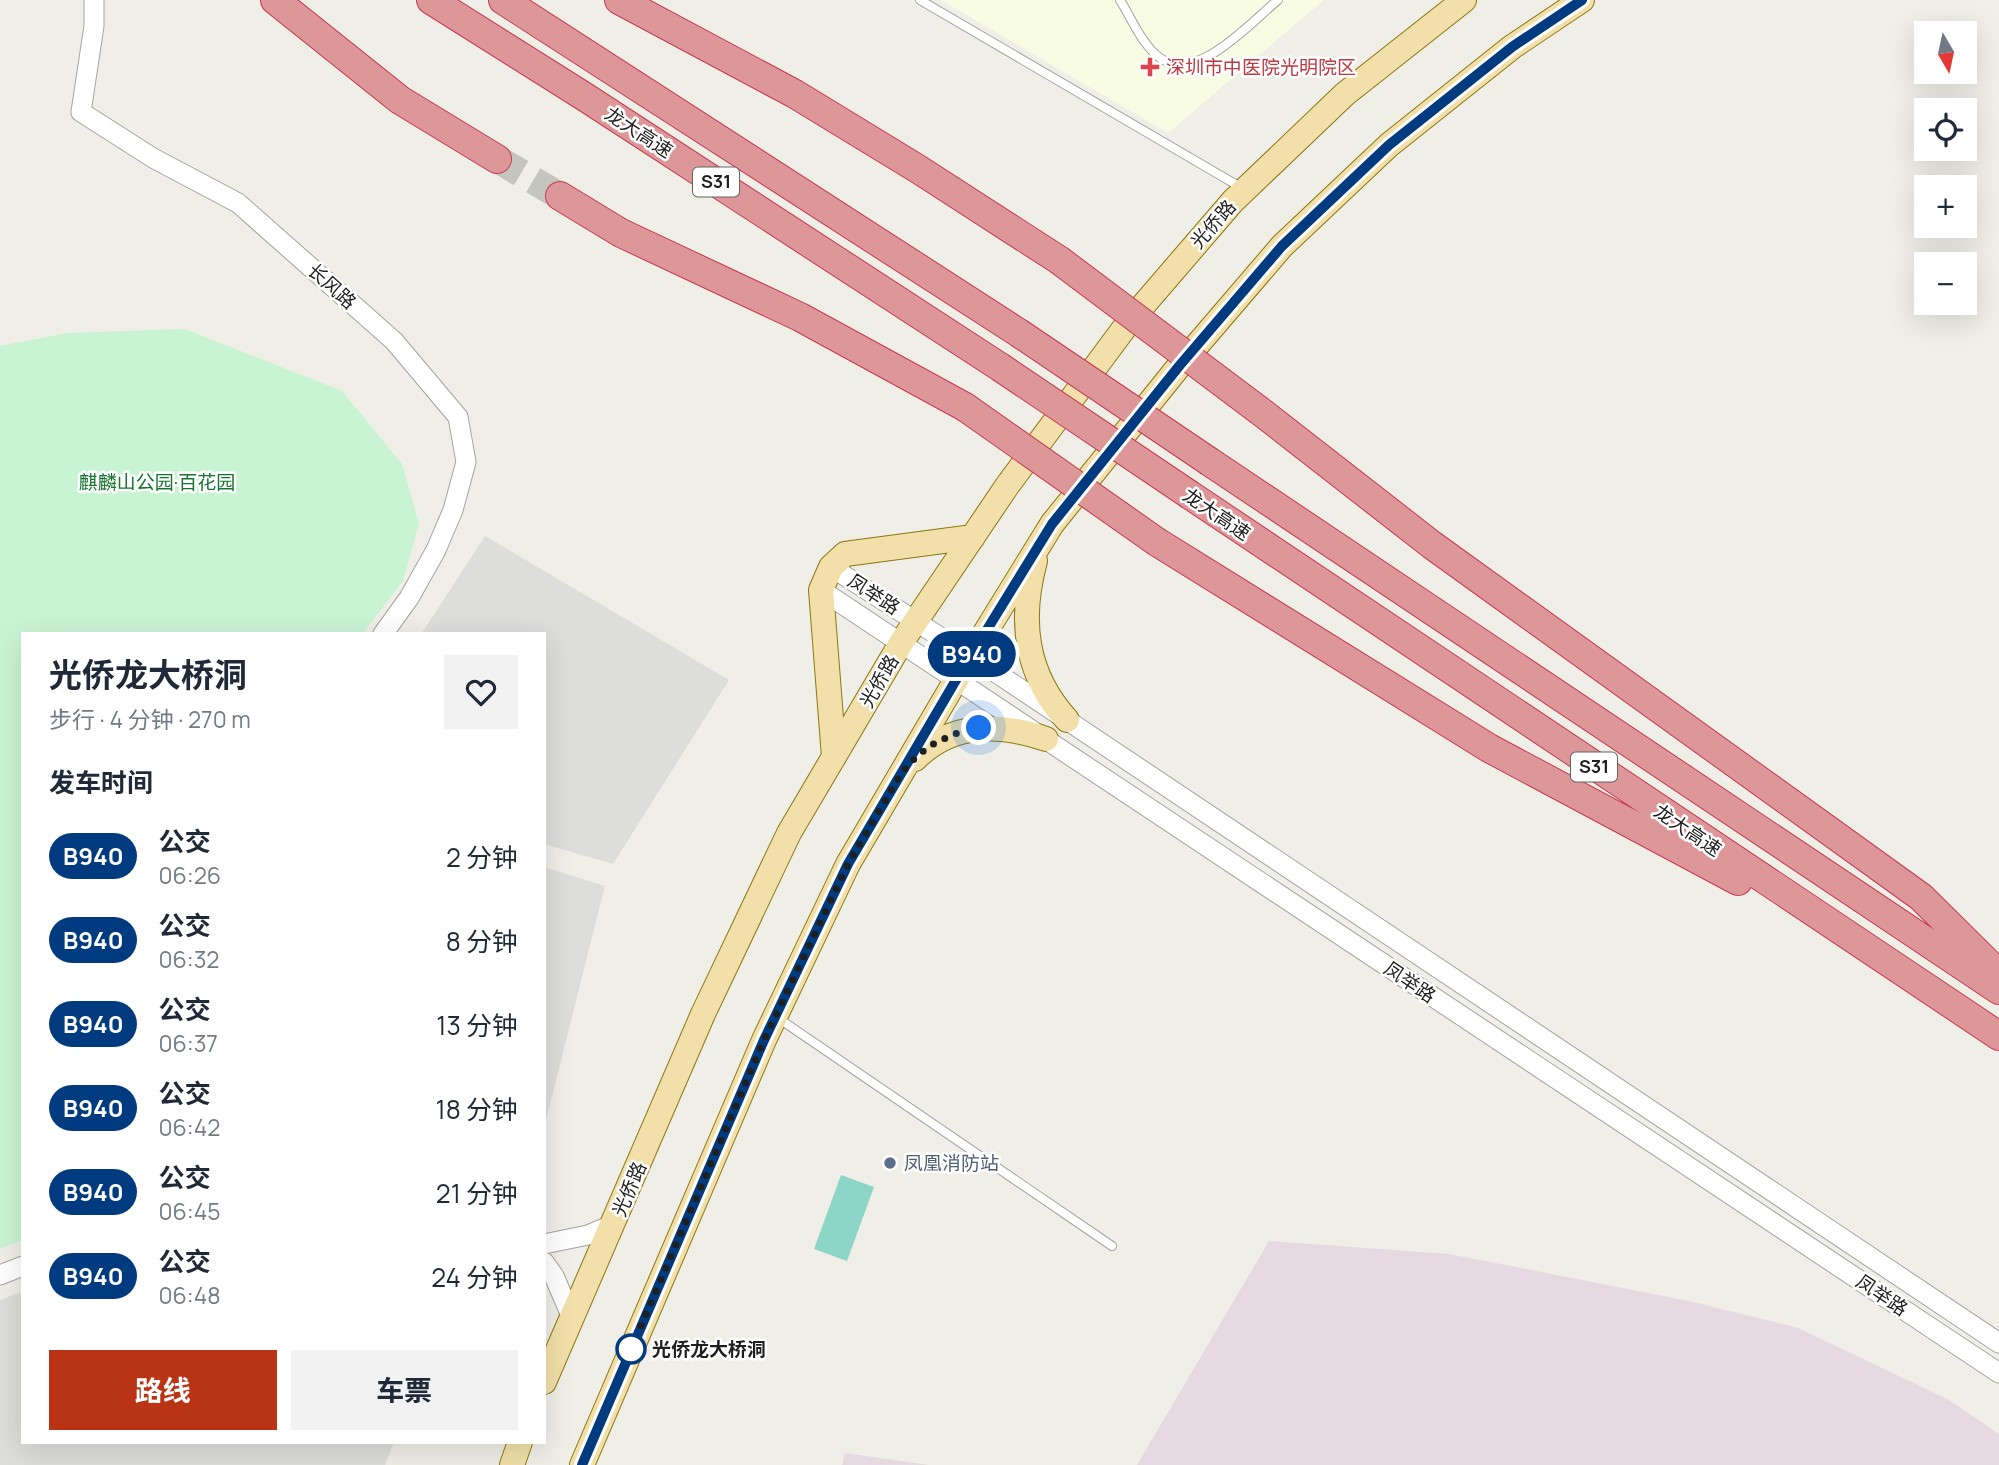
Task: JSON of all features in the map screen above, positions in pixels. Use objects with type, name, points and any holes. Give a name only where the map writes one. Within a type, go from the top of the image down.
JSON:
[{"type":"highway","points":[[275,0],[400,100],[497,159]]},
{"type":"highway","name":"龙大高速","points":[[430,0],[585,97],[1000,367],[1999,1036]]},
{"type":"highway","name":"龙大高速","points":[[503,0],[1019,333],[1999,990]]},
{"type":"highway","points":[[619,0],[794,94],[918,169],[1059,260],[1432,545],[1920,897],[1999,974]]},
{"type":"highway","points":[[560,197],[621,233],[800,317],[965,407],[1157,542],[1489,748],[1748,887],[1947,1001]]},
{"type":"main road","name":"光侨路","points":[[546,1377],[703,1014],[789,833],[901,643],[1007,486],[1128,323],[1244,190],[1345,94],[1464,0]]},
{"type":"main road","points":[[582,1465],[776,1017],[848,864],[970,656],[1060,513],[1180,365],[1282,246],[1389,145],[1512,47],[1582,0]]},
{"type":"main road","points":[[834,757],[821,590],[831,567],[845,554],[973,537]]},
{"type":"main road","points":[[1044,537],[1036,556],[1030,586],[1027,619],[1029,641],[1037,677],[1055,707],[1067,720]]},
{"type":"main road","points":[[902,772],[918,755],[935,743],[966,729],[1009,729],[1046,739]]},
{"type":"main road","points":[[512,1465],[519,1444]]},
{"type":"street","name":"长风路","points":[[94,0],[94,26],[81,112],[153,159],[238,202],[394,341],[458,416],[466,462],[453,510],[436,550],[409,598],[384,632]]},
{"type":"street","name":"凤举路","points":[[831,567],[1067,720],[1999,1343]]},
{"type":"street","name":"凤举路","points":[[821,590],[1999,1373]]},
{"type":"street","points":[[546,1244],[588,1235],[614,1224]]},
{"type":"street","points":[[546,1265],[554,1276],[572,1318]]},
{"type":"street","points":[[0,1275],[21,1267]]},
{"type":"lane","points":[[920,0],[1244,190]]},
{"type":"lane","points":[[1121,0],[1149,47],[1161,59],[1177,65],[1194,64],[1210,57],[1278,0]]},
{"type":"lane","points":[[776,1017],[1112,1246]]},
{"type":"shaded area","name":"深圳市中医院光明院区","points":[[941,0],[1324,0],[1168,133]]},
{"type":"shaded area","points":[[485,536],[729,680],[613,864],[546,845],[546,632],[423,632]]},
{"type":"shaded area","points":[[546,868],[605,886],[546,1120]]},
{"type":"shaded area","points":[[841,1175],[874,1187],[847,1261],[814,1249]]},
{"type":"shaded area","points":[[1269,1241],[1449,1254],[1689,1301],[1798,1328],[1949,1400],[1999,1434],[1999,1465],[1137,1465]]},
{"type":"shaded area","points":[[21,1292],[21,1444],[393,1444],[385,1465],[0,1465],[0,1300]]},
{"type":"shaded area","points":[[845,1453],[929,1465],[842,1465]]},
{"type":"green space","name":"麒麟山公园·百花园","points":[[185,329],[342,391],[402,464],[419,524],[403,581],[364,632],[21,632],[21,1241],[0,1249],[0,346],[68,333]]},
{"type":"tunnel","points":[[497,159],[560,196]]},
{"type":"bus line","name":"B940","points":[[582,1465],[764,1040],[848,864],[1052,524],[1180,365],[1282,246],[1389,145],[1512,47],[1582,0]]},
{"type":"place","name":"深圳市中医院光明院区","points":[[1150,67]]},
{"type":"place","name":"凤凰消防站","points":[[890,1163]]},
{"type":"place","name":"光侨龙大桥洞","points":[[631,1349]]},
{"type":"route","points":[[631,1349],[764,1040],[848,864],[902,772],[918,755],[954,733],[979,728]]}]
